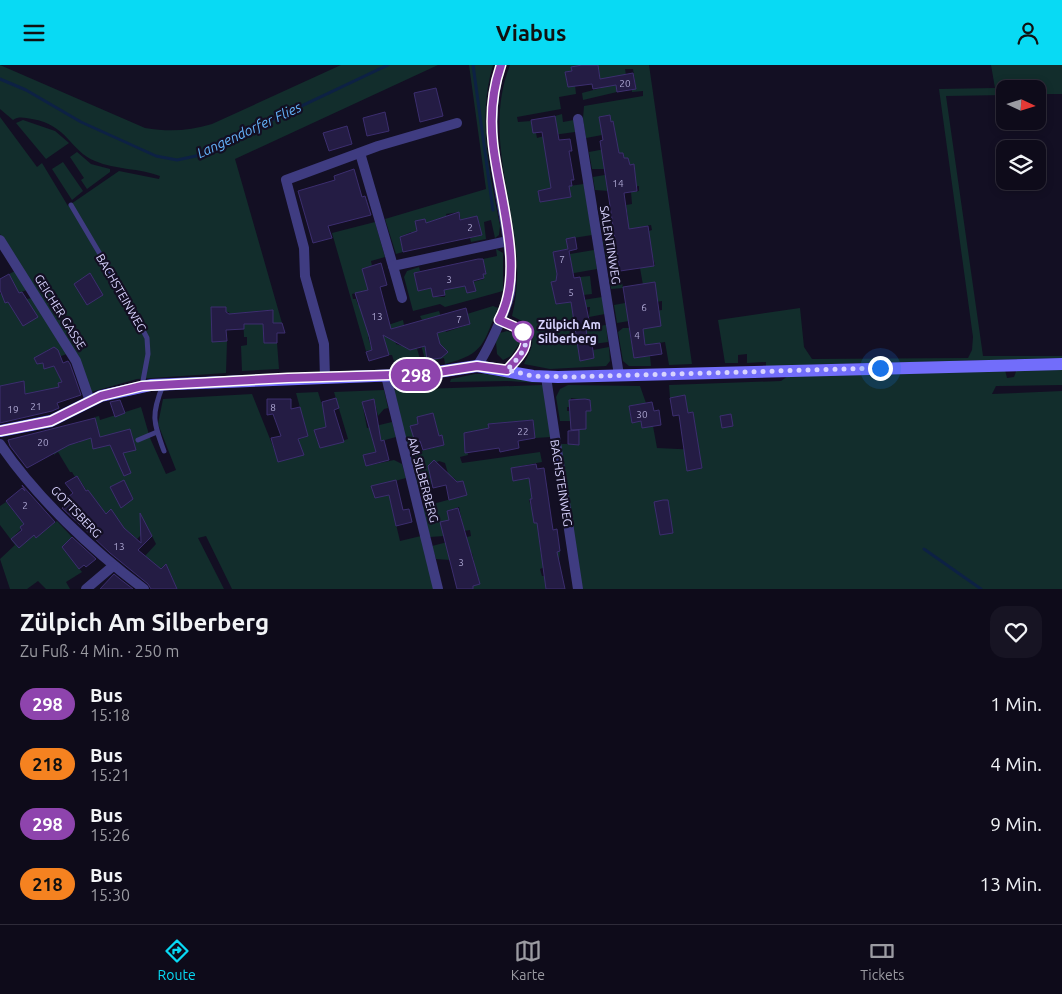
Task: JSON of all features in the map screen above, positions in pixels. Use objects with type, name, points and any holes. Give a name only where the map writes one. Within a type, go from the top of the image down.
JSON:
[{"type":"street","points":[[477,366],[486,353],[510,293],[511,275],[508,241],[492,128],[494,91],[501,65]]},
{"type":"street","name":"SALENTINWEG","points":[[578,119],[619,375]]},
{"type":"street","points":[[325,377],[324,344],[305,276],[304,248],[286,179],[378,146],[457,123]]},
{"type":"street","points":[[360,153],[402,298]]},
{"type":"street","name":"GEICHER GASSE","points":[[0,240],[76,361],[90,401]]},
{"type":"street","points":[[393,266],[508,241]]},
{"type":"street","points":[[0,431],[51,421],[90,401],[142,386],[438,373],[477,366],[546,377],[1062,364]]},
{"type":"street","name":"AM SILBERBERG","points":[[386,376],[438,589]]},
{"type":"street","name":"BACHSTEINWEG","points":[[546,377],[578,589]]},
{"type":"street","name":"GOTTSBERG","points":[[0,444],[40,492],[113,566],[144,589]]},
{"type":"street","points":[[86,589],[113,566]]},
{"type":"lane","name":"BACHSTEINWEG","points":[[72,205],[139,321],[148,342],[142,386]]},
{"type":"lane","points":[[499,320],[517,327],[526,337],[524,350],[507,370]]},
{"type":"lane","points":[[163,385],[154,413],[157,432],[164,451]]},
{"type":"lane","points":[[138,439],[157,432]]},
{"type":"green space","points":[[0,65],[145,128],[171,130],[212,124],[341,65],[438,65],[235,159],[282,323],[273,323],[273,310],[258,311],[259,324],[263,324],[264,343],[277,343],[279,369],[242,371],[241,346],[247,345],[247,337],[244,337],[243,314],[233,314],[233,330],[230,330],[229,312],[226,312],[212,341],[227,341],[226,373],[137,379],[91,392],[19,263],[0,234],[0,117],[37,167],[42,163],[68,206],[119,171],[159,179],[160,176],[95,161],[87,157],[61,132],[44,122],[20,118],[13,120],[0,109]]},
{"type":"green space","points":[[469,65],[493,65],[488,85],[486,125],[489,166],[500,226],[499,235],[495,238],[491,220],[484,222],[486,239],[471,242],[470,238],[482,235],[477,216],[461,220],[459,212],[446,214],[448,220],[412,235],[411,232],[400,237],[403,252],[396,254],[385,219],[486,189]]},
{"type":"green space","points":[[510,65],[583,65],[571,67],[572,71],[565,72],[568,86],[575,85],[576,94],[559,97],[561,109],[517,117],[518,122],[531,121],[533,133],[536,133],[537,138],[544,136],[550,178],[562,187],[538,191],[540,202],[571,197],[569,186],[584,184],[592,235],[567,239],[568,249],[553,252],[556,266],[571,263],[570,254],[594,250],[597,269],[557,276],[558,281],[551,282],[557,304],[602,297],[605,314],[589,317],[590,307],[572,309],[575,329],[606,325],[608,342],[578,346],[580,361],[594,358],[593,350],[609,347],[610,361],[606,366],[550,369],[524,364],[531,348],[532,340],[526,323],[512,316],[517,285],[516,253],[499,128],[502,96]]},
{"type":"green space","points":[[598,65],[649,65],[692,364],[669,365],[665,342],[645,345],[642,326],[659,316],[617,323],[614,305],[625,303],[628,315],[662,310],[662,301],[639,305],[639,290],[656,287],[655,282],[643,285],[640,268],[655,265],[652,254],[641,255],[649,231],[652,230],[651,225],[626,230],[624,218],[628,218],[626,205],[632,204],[631,192],[639,191],[639,186],[609,191],[595,190],[593,177],[634,170],[634,165],[630,165],[628,158],[624,158],[623,153],[603,156],[605,169],[592,169],[589,152],[605,149],[617,143],[613,121],[611,122],[609,115],[600,117],[602,135],[586,138],[583,119],[584,106],[643,96],[643,91],[632,92],[632,89],[636,89],[633,69],[625,69],[626,75],[617,92],[583,100],[582,93],[601,88]]},
{"type":"green space","points":[[991,65],[1062,65],[1062,94],[1046,94],[1046,80],[996,80],[996,95],[946,96],[983,356],[1062,356],[1062,358],[766,366],[766,362],[747,363],[747,354],[738,355],[738,363],[725,363],[718,320],[800,308],[804,347],[812,359],[968,358],[972,350],[973,337],[939,89],[995,88]]},
{"type":"green space","points":[[562,114],[563,122],[574,120],[575,132],[553,135],[557,129],[555,116]]},
{"type":"green space","points":[[23,120],[55,131],[69,143],[46,159],[16,123]]},
{"type":"green space","points":[[77,152],[91,164],[110,169],[110,172],[87,189],[81,180],[84,178],[70,157]]},
{"type":"green space","points":[[63,162],[83,191],[72,200],[52,169]]},
{"type":"green space","points":[[375,222],[385,257],[371,261],[372,266],[362,269],[381,292],[363,291],[352,294],[353,299],[356,299],[358,305],[366,303],[385,326],[403,320],[404,325],[392,329],[396,344],[402,346],[404,342],[414,339],[422,365],[396,367],[392,355],[389,355],[382,333],[368,337],[372,350],[366,351],[332,233]]},
{"type":"green space","points":[[616,238],[619,259],[607,262],[603,241]]},
{"type":"green space","points":[[496,249],[503,253],[503,291],[445,307],[440,304],[413,311],[404,277],[407,271],[419,267],[420,271],[414,273],[418,291],[431,288],[433,297],[445,297],[444,290],[484,279],[483,274],[486,273],[483,259],[497,256]]},
{"type":"green space","points":[[620,270],[623,288],[611,289],[609,275],[613,271]]},
{"type":"green space","points":[[15,271],[27,290],[13,295],[27,299],[32,298],[67,354],[61,356],[54,347],[46,351],[62,382],[58,383],[59,387],[36,393],[26,400],[24,383],[0,386],[0,294],[15,285],[9,274]]},
{"type":"green space","points":[[590,276],[592,294],[583,295],[580,277]]},
{"type":"green space","points":[[493,306],[498,308],[485,338],[475,351],[468,356],[445,364],[444,358],[426,363],[421,345],[438,333],[434,317],[422,320],[420,316],[439,311],[446,332],[470,324],[467,314]]},
{"type":"green space","points":[[623,328],[629,328],[634,358],[650,356],[651,366],[629,366],[623,361],[618,332]]},
{"type":"green space","points":[[507,331],[516,334],[519,344],[511,356],[503,360],[497,354],[496,342],[500,333]]},
{"type":"green space","points":[[1017,369],[1062,369],[1062,385],[996,386],[992,394],[1062,391],[1062,589],[582,589],[559,444],[579,444],[579,429],[586,429],[585,411],[591,411],[590,401],[571,398],[570,407],[567,407],[567,411],[570,411],[571,421],[560,421],[556,397],[560,389],[568,385],[640,386],[646,403],[629,406],[632,423],[641,421],[642,428],[653,426],[657,448],[699,450],[693,412],[688,413],[685,396],[670,398],[669,385],[781,381],[788,376],[1005,370],[1007,378],[1014,377]]},
{"type":"green space","points":[[475,374],[540,383],[507,381],[450,382],[451,379]]},
{"type":"green space","points":[[543,385],[551,437],[535,438],[533,420],[488,424],[490,435],[476,431],[465,433],[468,455],[460,457],[462,463],[540,452],[542,462],[511,468],[513,481],[538,477],[532,499],[529,500],[531,507],[533,507],[534,523],[540,523],[541,554],[560,551],[559,561],[540,569],[542,576],[545,576],[546,589],[473,589],[473,586],[480,584],[478,576],[472,578],[474,562],[472,553],[448,551],[450,560],[436,559],[432,546],[471,536],[470,530],[464,531],[459,507],[447,511],[449,520],[444,536],[430,537],[422,507],[466,495],[463,481],[457,482],[454,478],[449,477],[445,463],[439,461],[428,466],[432,484],[417,488],[409,454],[444,445],[442,435],[439,436],[433,414],[417,417],[418,424],[411,426],[415,442],[406,445],[393,390]]},
{"type":"green space","points":[[384,390],[388,408],[384,409],[378,416],[374,399],[362,402],[367,428],[392,422],[396,437],[374,443],[376,452],[363,455],[366,466],[394,460],[402,464],[406,478],[372,487],[375,498],[389,495],[400,541],[421,536],[435,589],[232,589],[206,536],[198,538],[224,589],[177,589],[166,564],[160,569],[145,556],[156,544],[148,528],[137,539],[119,524],[109,511],[106,514],[100,507],[98,508],[77,476],[75,477],[70,472],[58,452],[54,455],[51,444],[78,443],[98,430],[95,417],[99,416],[100,420],[141,407],[150,438],[166,474],[176,470],[158,424],[163,399],[252,394],[274,449],[308,436],[296,393],[318,392],[327,421],[325,422],[326,427],[320,428],[321,435],[316,436],[320,448],[348,439],[334,392]]},
{"type":"green space","points":[[6,502],[17,515],[32,518],[15,535],[20,541],[31,531],[36,537],[57,521],[72,537],[62,547],[82,572],[66,582],[70,589],[46,589],[38,581],[27,589],[10,589],[0,559],[15,545],[0,525],[0,506]]},
{"type":"building","points":[[598,65],[600,79],[633,73],[636,89],[617,92],[616,85],[593,89],[592,84],[568,87],[565,72],[572,71],[571,67]]},
{"type":"building","points":[[436,88],[443,116],[420,122],[414,93]]},
{"type":"building","points":[[385,112],[389,131],[367,136],[363,118]]},
{"type":"building","points":[[610,115],[611,122],[613,121],[619,153],[623,153],[624,158],[628,158],[630,165],[634,164],[637,191],[624,193],[629,229],[648,226],[654,266],[620,271],[600,141],[603,140],[599,117]]},
{"type":"building","points":[[555,116],[559,140],[570,139],[572,151],[569,151],[574,180],[571,180],[572,186],[569,186],[571,197],[540,202],[538,191],[551,188],[542,132],[533,133],[531,120]]},
{"type":"building","points":[[347,126],[352,144],[329,151],[323,133]]},
{"type":"building","points":[[354,169],[362,197],[365,196],[371,215],[328,226],[332,238],[313,243],[298,191],[335,180],[334,176]]},
{"type":"building","points":[[459,212],[460,220],[477,216],[482,235],[403,252],[400,237],[417,231],[415,221],[425,219],[426,223]]},
{"type":"building","points":[[575,237],[577,249],[569,251],[574,278],[580,277],[589,320],[585,321],[588,344],[592,344],[594,358],[580,361],[571,302],[556,304],[551,282],[556,281],[557,274],[553,252],[568,249],[566,239]]},
{"type":"building","points":[[483,259],[486,274],[483,274],[484,278],[473,281],[476,291],[467,293],[465,286],[444,290],[445,295],[433,297],[431,288],[418,291],[414,273]]},
{"type":"building","points":[[381,263],[387,285],[380,287],[391,329],[466,308],[470,324],[437,333],[440,344],[448,352],[441,358],[427,360],[425,346],[410,350],[383,335],[389,355],[369,361],[366,352],[372,350],[355,293],[368,290],[362,269]]},
{"type":"building","points":[[90,273],[103,295],[87,305],[74,284]]},
{"type":"building","points":[[9,274],[19,293],[22,292],[38,317],[23,326],[8,302],[5,303],[0,290],[0,279]]},
{"type":"building","points":[[655,282],[661,326],[643,329],[645,345],[660,343],[662,354],[634,358],[623,287]]},
{"type":"building","points":[[211,307],[226,307],[226,312],[229,314],[273,310],[273,323],[282,323],[285,333],[277,333],[277,343],[264,343],[263,324],[244,324],[244,329],[226,330],[227,341],[212,342]]},
{"type":"building","points":[[54,347],[58,350],[63,363],[68,361],[70,364],[81,395],[57,403],[59,408],[52,411],[0,423],[0,386],[24,381],[25,394],[59,387],[58,383],[62,382],[54,366],[44,369],[43,363],[37,364],[34,358]]},
{"type":"building","points":[[685,395],[688,413],[693,412],[702,468],[687,471],[679,415],[673,416],[670,398]]},
{"type":"building","points":[[336,398],[339,408],[334,410],[344,442],[320,448],[314,430],[326,427],[322,402]]},
{"type":"building","points":[[267,399],[291,399],[291,409],[300,407],[308,436],[298,439],[304,455],[278,462],[271,438],[281,436],[273,414],[267,415]]},
{"type":"building","points":[[374,399],[381,441],[384,440],[389,460],[366,466],[363,455],[376,452],[362,402]]},
{"type":"building","points":[[120,400],[125,413],[115,417],[110,402]]},
{"type":"building","points":[[569,400],[590,400],[591,411],[586,411],[586,429],[571,430]]},
{"type":"building","points":[[652,402],[654,411],[659,410],[661,425],[642,428],[641,421],[632,423],[629,406]]},
{"type":"building","points":[[433,413],[439,436],[442,435],[444,445],[423,450],[420,441],[415,442],[410,426],[418,424],[417,417]]},
{"type":"building","points":[[731,414],[733,426],[722,428],[720,416]]},
{"type":"building","points":[[95,418],[100,437],[130,429],[136,450],[123,453],[131,473],[124,476],[110,445],[93,449],[91,438],[69,445],[27,468],[10,446],[8,440]]},
{"type":"building","points":[[533,420],[535,438],[518,441],[519,448],[500,452],[499,448],[465,453],[464,433],[489,428],[488,424]]},
{"type":"building","points":[[579,430],[579,445],[568,444],[568,431]]},
{"type":"building","points":[[434,460],[457,482],[463,481],[467,495],[449,500],[446,485],[433,488],[428,466]]},
{"type":"building","points":[[536,464],[537,469],[544,468],[553,530],[557,529],[560,551],[557,552],[565,589],[546,589],[537,523],[534,523],[530,499],[532,499],[529,478],[513,481],[511,468]]},
{"type":"building","points":[[77,476],[86,491],[88,490],[106,514],[111,509],[124,528],[141,543],[140,513],[152,536],[138,550],[161,569],[166,564],[177,589],[151,589],[148,584],[110,553],[62,508],[65,505],[62,502],[73,493],[65,483]]},
{"type":"building","points":[[124,480],[133,499],[121,508],[110,487]]},
{"type":"building","points":[[396,480],[403,510],[409,509],[412,522],[396,526],[389,495],[375,498],[371,486]]},
{"type":"building","points":[[22,485],[55,522],[36,538],[34,535],[19,548],[11,539],[22,530],[20,527],[24,524],[6,501],[22,488],[25,491]]},
{"type":"building","points":[[668,500],[673,533],[660,535],[654,502]]},
{"type":"building","points":[[458,508],[480,584],[473,586],[473,589],[457,589],[440,522],[449,520],[447,511]]},
{"type":"building","points":[[72,537],[96,559],[86,567],[84,565],[79,569],[62,547]]},
{"type":"building","points":[[114,574],[120,579],[133,589],[100,589]]},
{"type":"waterway","name":"Langendorfer Flies","points":[[0,79],[26,90],[81,122],[156,156],[177,160],[196,156],[388,65]]},
{"type":"waterway","points":[[473,65],[493,210]]},
{"type":"waterway","points":[[924,549],[981,589]]},
{"type":"bus line","name":"298","points":[[0,431],[51,421],[101,396],[142,386],[262,379],[426,374],[477,366],[507,370],[524,350],[526,337],[522,330],[499,320],[507,306],[511,275],[511,261],[492,142],[492,106],[501,65]]},
{"type":"place","name":"Zülpich Am Silberberg","points":[[523,332]]},
{"type":"route","points":[[523,332],[522,330],[526,337],[524,350],[507,370],[533,376],[570,377],[880,368]]}]
